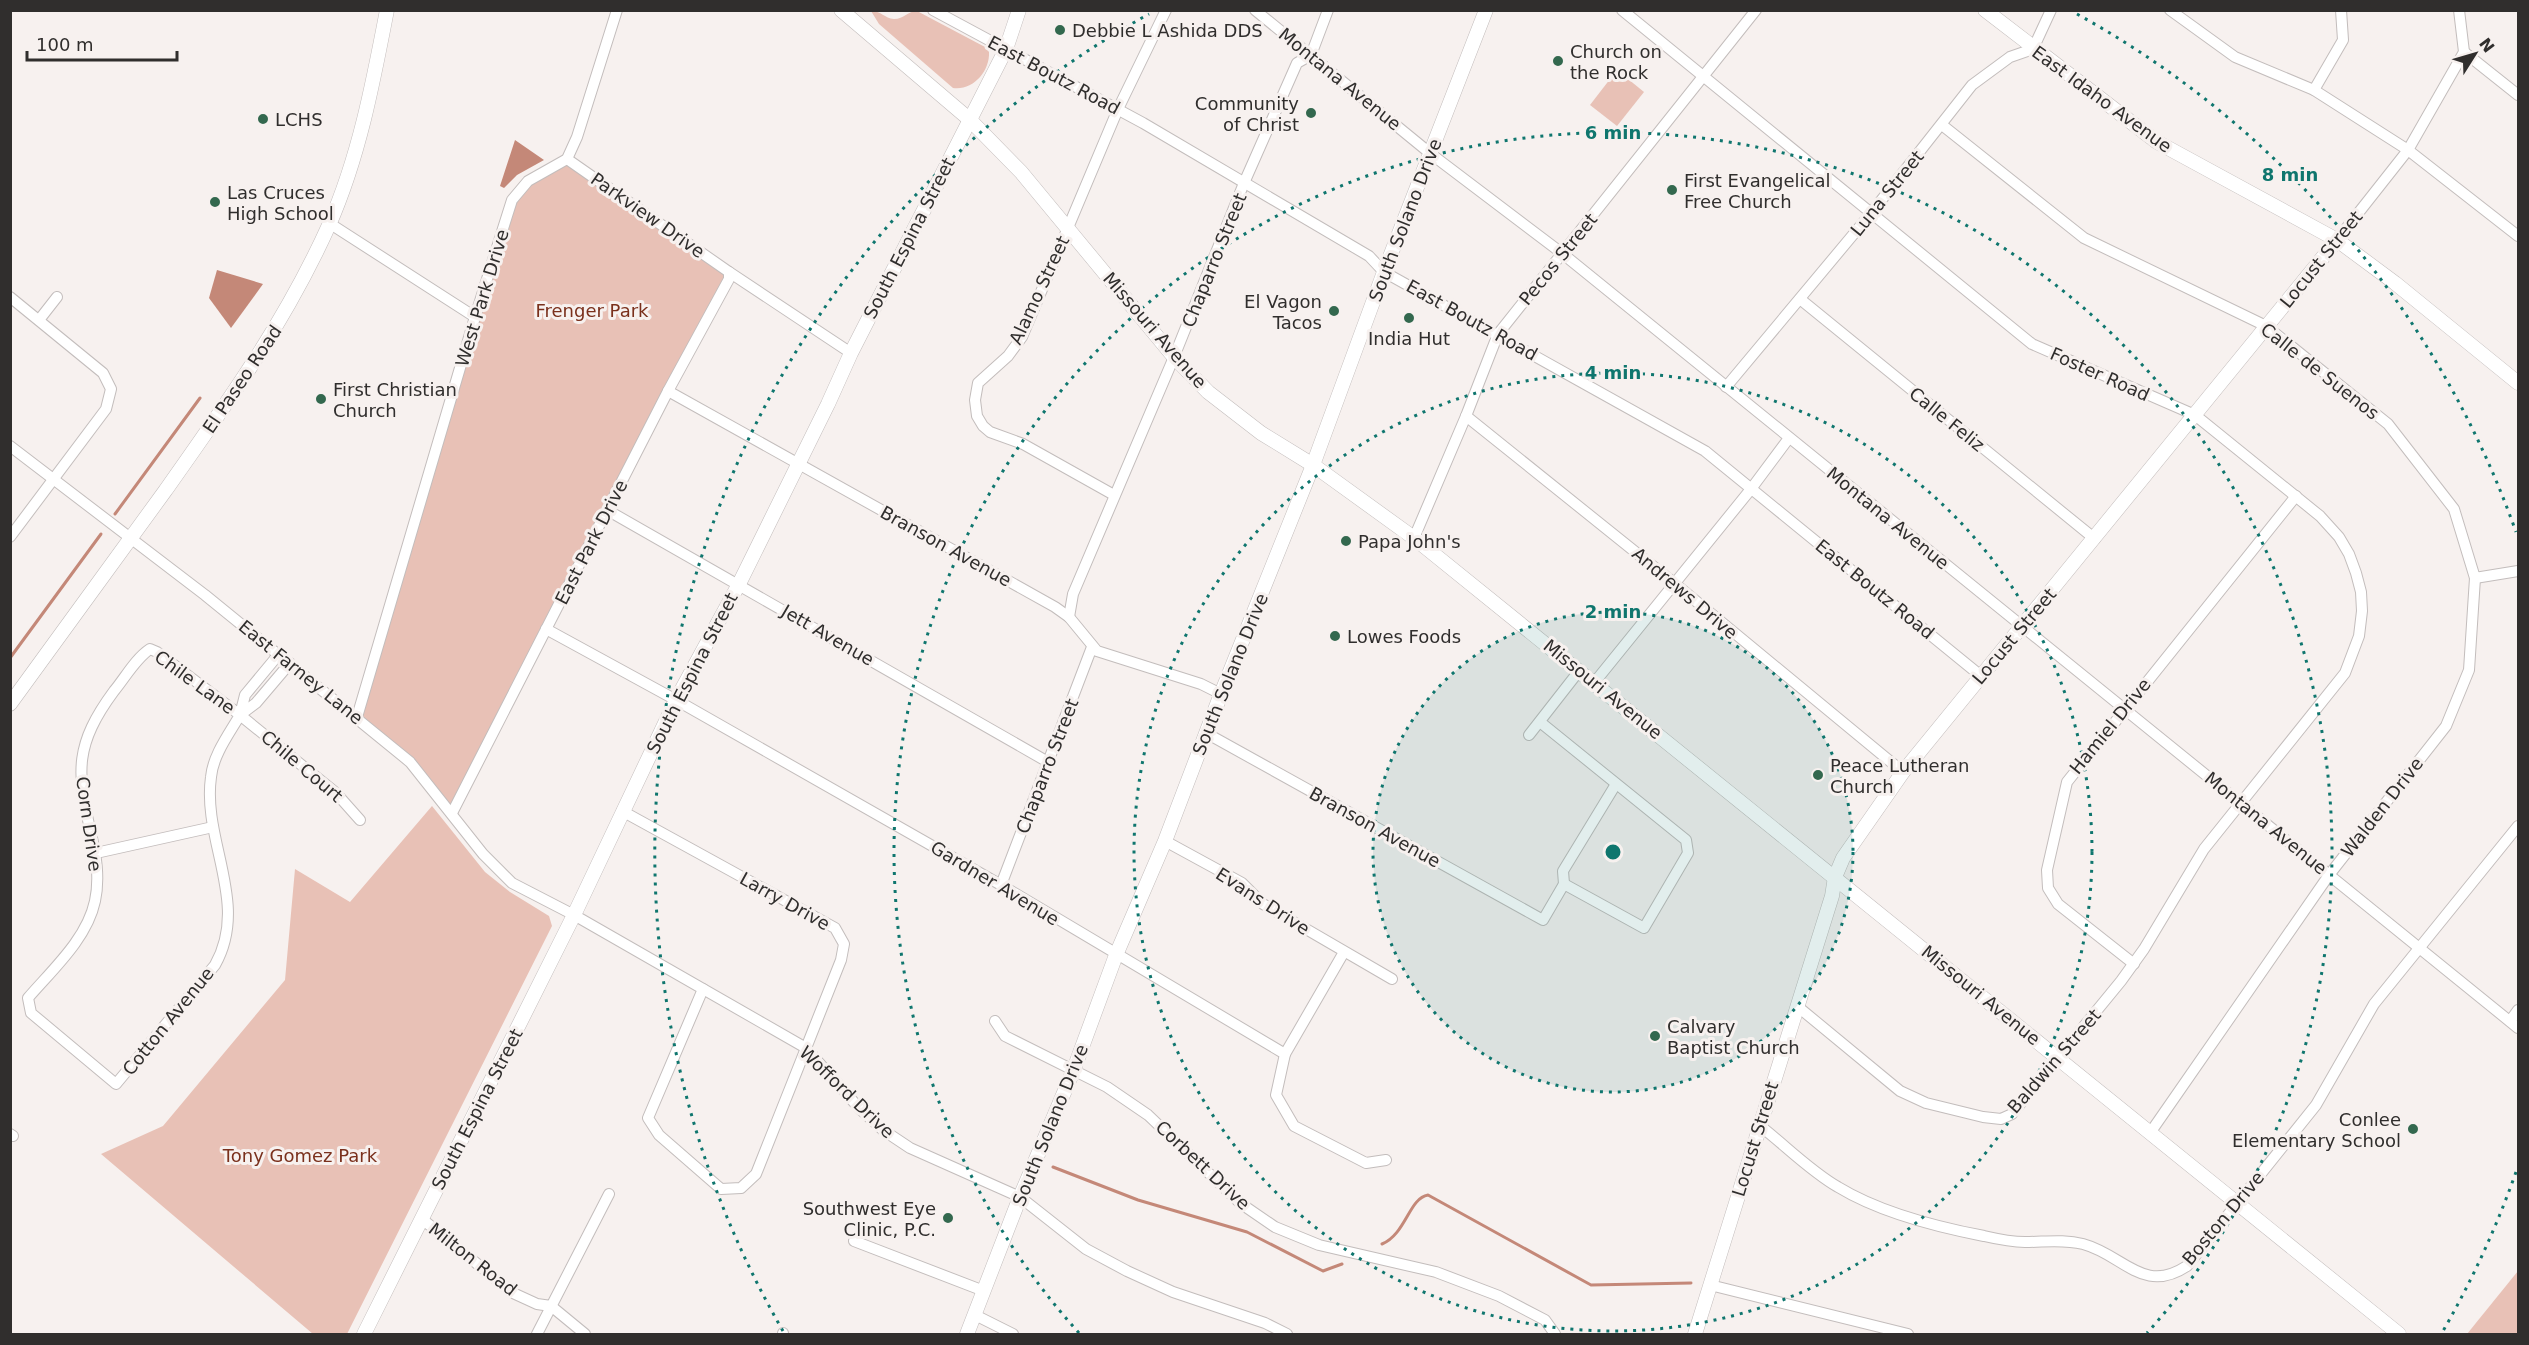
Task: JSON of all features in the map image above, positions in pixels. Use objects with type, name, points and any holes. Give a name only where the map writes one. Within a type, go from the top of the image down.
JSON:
[{"type":"street","name":"El Paseo Road","points":[[10,704],[262,352],[287,310],[329,223],[360,134],[387,10]]},
{"type":"street","points":[[567,159],[577,137],[617,10]]},
{"type":"street","name":"Missouri Avenue","points":[[841,10],[969,120],[1021,171],[1174,357],[1209,392],[1238,416],[1313,465],[1414,538],[2399,1335]]},
{"type":"street","name":"East Boutz Road","points":[[933,10],[1118,109],[1369,256],[1384,272],[1705,451],[1981,676]]},
{"type":"street","name":"South Espina Street","points":[[364,1335],[573,915],[676,699],[739,584],[851,353],[1006,48],[1019,10]]},
{"type":"street","name":"Alamo Street","points":[[1114,495],[1023,444],[990,432],[983,426],[975,409],[975,392],[978,383],[1008,356],[1022,337],[1118,109],[1166,10]]},
{"type":"street","name":"Montana Avenue","points":[[1255,10],[1431,154],[1563,254],[2514,1025]]},
{"type":"street","name":"Chaparro Street","points":[[1069,617],[1073,594],[1174,357],[1244,183],[1297,63],[1311,55],[1328,10]]},
{"type":"street","name":"South Solano Drive","points":[[968,1335],[1020,1197],[1074,1069],[1116,955],[1165,841],[1313,465],[1384,272],[1486,10]]},
{"type":"street","name":"Foster Road","points":[[1622,10],[2032,344],[2194,415],[2327,522],[2349,554],[2361,592],[2361,628],[2352,660],[2340,679],[2241,803]]},
{"type":"street","name":"Pecos Street","points":[[1414,538],[1498,334],[1756,10]]},
{"type":"street","name":"East Idaho Avenue","points":[[1985,10],[2157,142],[2337,240],[2518,383]]},
{"type":"street","points":[[2033,49],[2051,10]]},
{"type":"street","points":[[2170,10],[2235,57],[2314,90],[2408,150],[2518,236]]},
{"type":"street","points":[[2314,90],[2343,40],[2341,10]]},
{"type":"street","points":[[2459,10],[2464,52],[2518,95]]},
{"type":"street","name":"Luna Street","points":[[1726,387],[1872,212],[1972,86],[2010,57],[2033,49]]},
{"type":"street","name":"Locust Street","points":[[1695,1335],[1832,896],[1835,877],[1843,858],[1903,772],[2408,150],[2464,52]]},
{"type":"street","name":"Calle de Suenos","points":[[1942,125],[2084,238],[2266,326],[2388,424],[2454,509],[2475,578]]},
{"type":"street","name":"Parkview Drive","points":[[567,159],[729,272],[851,353]]},
{"type":"street","name":"West Park Drive","points":[[357,717],[475,317],[512,200],[528,181],[567,159]]},
{"type":"street","points":[[329,223],[475,317]]},
{"type":"street","name":"East Park Drive","points":[[452,813],[668,391],[729,279],[729,272]]},
{"type":"street","points":[[10,297],[103,373],[111,389],[106,409],[10,537]]},
{"type":"street","points":[[39,320],[57,297]]},
{"type":"street","name":"Calle Feliz","points":[[1800,299],[2094,539]]},
{"type":"street","name":"Branson Avenue","points":[[668,391],[1069,617],[1092,647],[1105,656],[1201,684],[1221,694]]},
{"type":"street","name":"Andrews Drive","points":[[1466,416],[1674,583],[1903,772]]},
{"type":"street","points":[[1594,683],[1751,489],[1789,438]]},
{"type":"street","name":"East Farney Lane","points":[[10,446],[279,654],[410,762],[483,854],[512,883],[573,915]]},
{"type":"street","name":"Hamiel Drive","points":[[2134,964],[2058,904],[2048,888],[2046,876],[2068,779],[2296,496]]},
{"type":"street","name":"Jett Avenue","points":[[607,510],[1048,762]]},
{"type":"street","points":[[2475,578],[2518,571]]},
{"type":"street","name":"Walden Drive","points":[[2150,1133],[2329,875],[2446,726],[2469,670],[2475,578]]},
{"type":"street","name":"Gardner Avenue","points":[[546,629],[676,699],[1001,885],[1285,1054]]},
{"type":"street","name":"Chaparro Street","points":[[1001,885],[1092,647]]},
{"type":"street","name":"Chile Lane","points":[[150,649],[158,652],[240,715]]},
{"type":"street","name":"Corn Drive","points":[[28,998],[73,945],[89,920],[97,891],[96,853],[82,790],[80,773],[83,746],[100,710],[140,658],[150,649]]},
{"type":"street","name":"Cotton Avenue","points":[[28,998],[31,1013],[116,1084],[203,981],[222,951],[230,916],[227,885],[213,827],[209,799],[211,774],[218,755],[240,715],[245,695],[279,654]]},
{"type":"street","name":"Cotton Avenue","points":[[240,715],[256,703],[290,663]]},
{"type":"street","points":[[1529,735],[1579,671]]},
{"type":"street","name":"Chile Court","points":[[240,715],[336,793],[360,820]]},
{"type":"street","points":[[1540,722],[1686,840],[1688,853],[1644,928],[1564,884],[1563,871],[1616,784]]},
{"type":"street","name":"Branson Avenue","points":[[1206,733],[1543,920],[1564,884]]},
{"type":"street","name":"Baldwin Street","points":[[1797,1006],[1900,1091],[1926,1104],[1983,1117],[2001,1119],[2012,1114],[2134,964],[2204,849],[2241,803]]},
{"type":"street","name":"Larry Drive","points":[[622,811],[835,928],[844,944],[841,960],[756,1174],[741,1188],[721,1189],[659,1135],[648,1118],[703,989]]},
{"type":"street","name":"Boston Drive","points":[[1759,1125],[1836,1186],[1866,1202],[1984,1236],[2022,1242],[2060,1240],[2084,1244],[2104,1252],[2133,1271],[2156,1277],[2169,1275],[2187,1266],[2316,1105],[2374,1004],[2518,826]]},
{"type":"street","points":[[96,853],[213,827]]},
{"type":"street","name":"Evans Drive","points":[[1165,841],[1242,884],[1263,904],[1392,979]]},
{"type":"street","name":"Wofford Drive","points":[[573,915],[806,1048],[859,1108],[883,1130],[910,1148],[1020,1197],[1086,1249],[1127,1271],[1173,1292],[1265,1323],[1287,1335]]},
{"type":"street","points":[[1344,952],[1285,1054],[1276,1095],[1294,1126],[1366,1163],[1386,1160]]},
{"type":"street","points":[[2514,1025],[2518,1010]]},
{"type":"street","name":"Corbett Drive","points":[[995,1021],[1005,1036],[1107,1087],[1148,1115],[1240,1203],[1275,1227],[1319,1245],[1436,1272],[1489,1292],[1545,1320],[1555,1335]]},
{"type":"street","points":[[537,1335],[609,1194]]},
{"type":"street","name":"Milton Road","points":[[422,1219],[513,1293],[537,1304],[551,1306],[585,1335]]},
{"type":"street","points":[[854,1241],[984,1291]]},
{"type":"street","points":[[1710,1285],[1908,1335]]},
{"type":"street","points":[[975,1315],[1013,1335]]},
{"type":"green space","points":[[871,11],[894,19],[917,11],[985,47],[989,52],[989,59],[983,73],[967,86],[953,88],[879,24]]},
{"type":"green space","points":[[1617,70],[1644,92],[1617,126],[1590,105]]},
{"type":"green space","name":"Frenger Park","points":[[567,159],[729,272],[452,813],[410,762],[357,717],[519,189]]},
{"type":"green space","name":"Tony Gomez Park","points":[[432,806],[485,872],[510,892],[549,916],[552,926],[347,1334],[313,1334],[101,1154],[163,1126],[285,980],[295,869],[350,902]]},
{"type":"green space","points":[[2518,1271],[2518,1334],[2467,1334]]},
{"type":"shaded area","points":[[515,140],[544,160],[517,175],[504,188],[500,186]]},
{"type":"shaded area","points":[[217,270],[263,284],[231,328],[209,298]]},
{"type":"waterway","points":[[115,514],[200,398]]},
{"type":"waterway","points":[[10,658],[101,534]]},
{"type":"waterway","points":[[1053,1167],[1138,1200],[1247,1232],[1323,1271],[1342,1264]]},
{"type":"waterway","points":[[1382,1244],[1397,1233],[1416,1203],[1428,1195],[1591,1285],[1691,1283]]},
{"type":"place","name":"Debbie L Ashida DDS","points":[[1060,30]]},
{"type":"place","name":"Church on the Rock","points":[[1558,61]]},
{"type":"place","name":"Community of Christ","points":[[1311,113]]},
{"type":"place","name":"LCHS","points":[[263,119]]},
{"type":"place","name":"First Evangelical Free Church","points":[[1672,190]]},
{"type":"place","name":"Las Cruces High School","points":[[215,202]]},
{"type":"place","name":"El Vagon Tacos","points":[[1334,311]]},
{"type":"place","name":"India Hut","points":[[1409,318]]},
{"type":"place","name":"First Christian Church","points":[[321,399]]},
{"type":"place","name":"Papa John's","points":[[1346,541]]},
{"type":"place","name":"Lowes Foods","points":[[1335,636]]},
{"type":"place","name":"Peace Lutheran Church","points":[[1818,775]]},
{"type":"place","name":"Calvary Baptist Church","points":[[1655,1036]]},
{"type":"place","name":"Conlee Elementary School","points":[[2413,1129]]},
{"type":"place","name":"Southwest Eye Clinic, P.C.","points":[[948,1218]]}]
